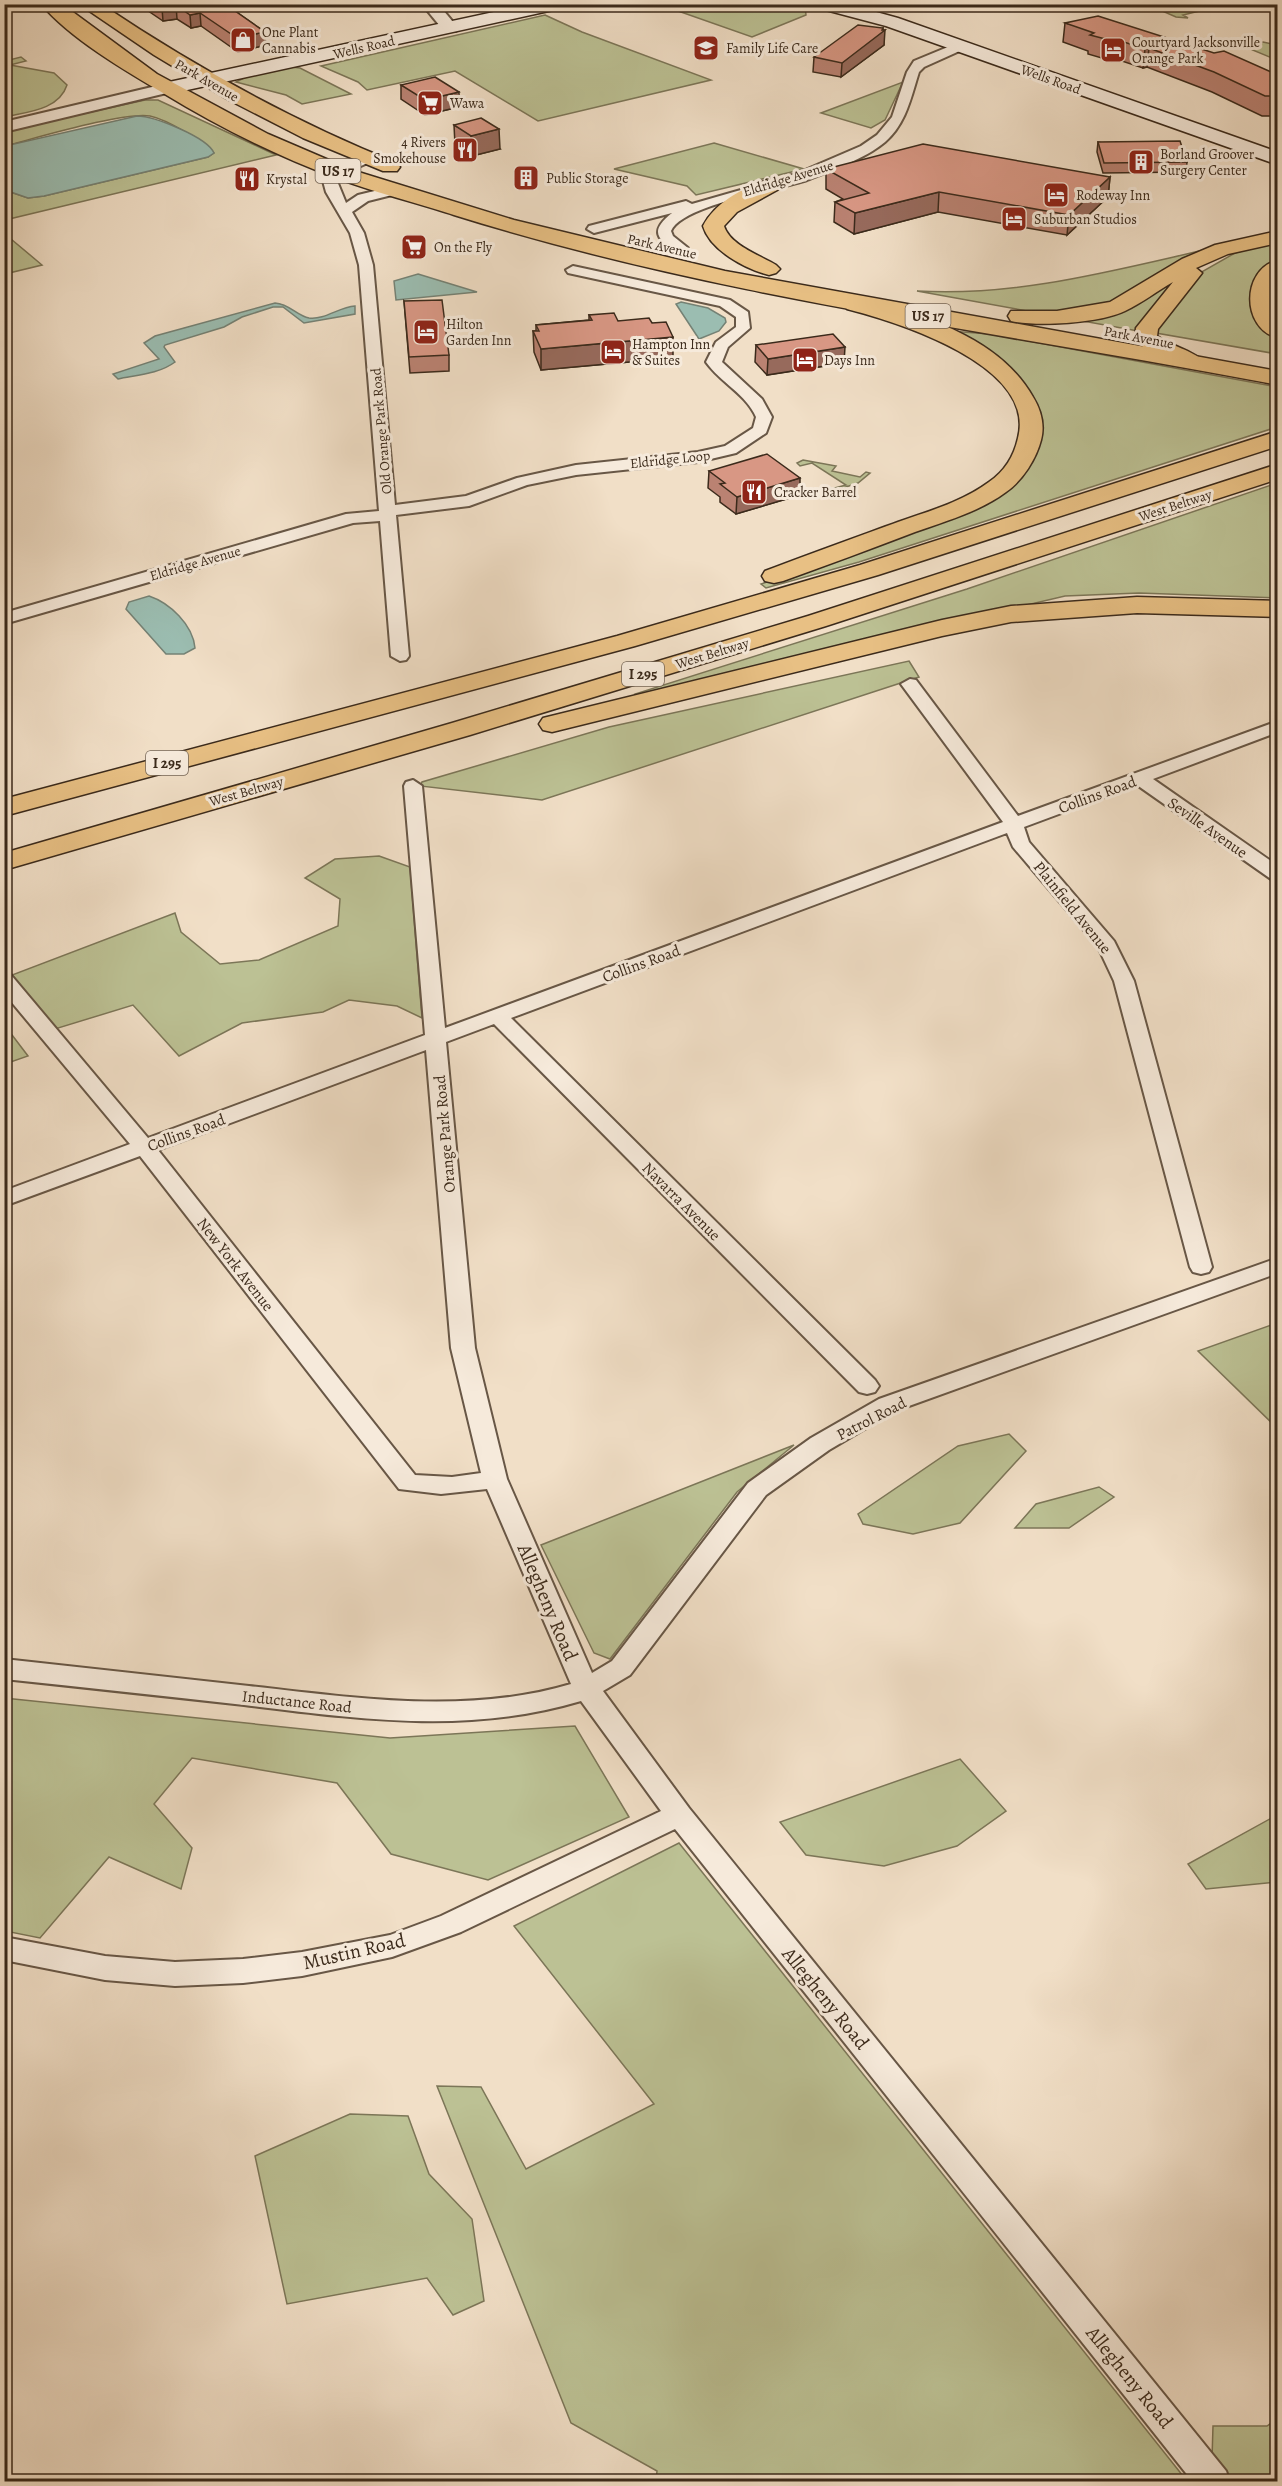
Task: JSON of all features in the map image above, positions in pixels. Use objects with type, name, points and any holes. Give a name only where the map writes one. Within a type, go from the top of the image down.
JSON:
[{"type":"highway","name":"Park Avenue","points":[[50,4],[79,28],[169,88],[242,127],[338,171],[517,229],[599,251],[855,304],[1190,360]]},
{"type":"highway","name":"Park Avenue","points":[[72,4],[84,12],[95,9],[203,80],[314,137],[367,158],[498,203],[683,251],[769,269],[1278,364]]},
{"type":"highway","points":[[769,269],[720,242],[713,232],[713,222],[719,213],[733,203],[772,185]]},
{"type":"highway","points":[[1019,316],[1057,318],[1116,307],[1189,263],[1222,249],[1272,237]]},
{"type":"highway","points":[[1190,360],[1161,350],[1146,338],[1147,328],[1195,270],[1229,251],[1272,237]]},
{"type":"highway","points":[[667,266],[683,251]]},
{"type":"highway","points":[[1278,266],[1262,282],[1258,298],[1264,317],[1278,332]]},
{"type":"highway","points":[[330,720],[746,586],[865,544],[972,503],[1007,479],[1023,459],[1032,437],[1025,399],[1008,376],[967,346],[934,329],[855,304]]},
{"type":"highway","name":"US 17","points":[[1190,360],[1278,378]]},
{"type":"highway","name":"West Beltway","points":[[4,808],[626,641],[858,573],[1278,438]]},
{"type":"highway","name":"West Beltway","points":[[4,863],[785,631],[1278,471]]},
{"type":"highway","points":[[4,863],[134,839],[594,713],[976,620],[1054,609],[1137,604],[1278,609]]},
{"type":"main road","name":"Wells Road","points":[[446,25],[521,4]]},
{"type":"main road","name":"Wells Road","points":[[169,88],[446,25],[558,4]]},
{"type":"main road","name":"Wells Road","points":[[824,4],[863,6],[1278,147]]},
{"type":"main road","name":"Wells Road","points":[[863,6],[960,46],[1278,159]]},
{"type":"street","points":[[429,4],[446,25]]},
{"type":"street","name":"Eldridge Avenue","points":[[683,251],[666,238],[664,231],[667,224],[679,214],[703,204],[824,168],[866,149],[882,138],[898,118],[914,69],[927,59],[960,46]]},
{"type":"street","name":"Wells Road","points":[[4,127],[169,88]]},
{"type":"street","points":[[338,171],[367,158]]},
{"type":"street","name":"Old Orange Park Road","points":[[338,171],[330,181],[357,233],[366,266],[400,656]]},
{"type":"street","points":[[344,211],[363,198],[395,190]]},
{"type":"street","name":"Eldridge Avenue","points":[[594,229],[683,205],[703,204]]},
{"type":"street","name":"Eldridge Loop","points":[[387,515],[447,513],[469,501],[546,475],[716,454],[743,443],[763,426],[764,417],[757,402],[722,373],[714,362],[721,345],[743,328],[744,319],[740,312],[716,300],[573,270],[599,251]]},
{"type":"street","name":"Eldridge Avenue","points":[[4,619],[352,518],[387,515]]},
{"type":"street","name":"Plainfield Avenue","points":[[910,684],[1014,824],[1020,843],[1107,945],[1124,981],[1201,1267]]},
{"type":"street","name":"Collins Road","points":[[4,1199],[1278,726]]},
{"type":"street","name":"Seville Avenue","points":[[1139,778],[1278,875]]},
{"type":"street","name":"Orange Park Road","points":[[413,786],[464,1348],[495,1479]]},
{"type":"street","name":"New York Avenue","points":[[4,979],[144,1147],[408,1483],[432,1487],[460,1486],[495,1479]]},
{"type":"street","name":"Navarra Avenue","points":[[498,1016],[867,1386]]},
{"type":"street","name":"Patrol Road","points":[[588,1690],[604,1682],[621,1668],[757,1489],[820,1444],[887,1405],[1278,1265]]},
{"type":"street","name":"Allegheny Road","points":[[495,1479],[570,1654],[588,1690],[679,1815],[1214,2481]]},
{"type":"street","name":"Inductance Road","points":[[4,1669],[383,1711],[520,1708],[555,1701],[588,1690]]},
{"type":"street","name":"Mustin Road","points":[[4,1948],[105,1968],[175,1974],[243,1971],[347,1955],[392,1946],[451,1924],[679,1815]]},
{"type":"green space","points":[[1152,4],[1237,5],[1231,8],[1224,5],[1183,15],[1188,18],[1176,17],[1153,7]]},
{"type":"green space","points":[[661,5],[792,5],[805,6],[806,15],[752,37]]},
{"type":"green space","points":[[545,15],[582,32],[711,80],[538,121],[455,71],[367,90],[358,82],[321,66]]},
{"type":"green space","points":[[1263,42],[1277,45],[1277,60],[1243,46]]},
{"type":"green space","points":[[21,57],[26,61],[10,65],[54,73],[67,85],[63,93],[50,105],[5,117],[5,61]]},
{"type":"green space","points":[[291,67],[300,68],[351,94],[302,104],[286,95],[236,82],[246,77]]},
{"type":"green space","points":[[903,82],[885,120],[871,128],[821,113]]},
{"type":"green space","points":[[145,100],[158,100],[276,155],[5,220],[4,190],[28,198],[44,196],[208,157],[214,153],[184,131],[150,116],[101,121],[5,146],[5,131]]},
{"type":"green space","points":[[714,143],[804,169],[696,195],[687,186],[614,169]]},
{"type":"green space","points":[[5,234],[42,265],[5,274]]},
{"type":"green space","points":[[1277,241],[1277,261],[1257,282],[1277,336],[1277,354],[1156,333],[1155,330],[1198,274],[1235,253]]},
{"type":"green space","points":[[1213,248],[1138,331],[917,291],[955,292],[1029,286],[1103,273]]},
{"type":"green space","points":[[949,331],[990,334],[1277,387],[1277,427],[859,562],[766,588],[761,584],[822,563],[1007,486],[1034,408]]},
{"type":"green space","points":[[803,460],[836,466],[832,471],[860,477],[866,472],[870,473],[858,483],[837,490],[835,488],[846,485],[812,463],[800,466],[797,463]]},
{"type":"green space","points":[[1277,483],[1277,598],[1139,593],[1065,596],[637,696],[635,694],[967,589]]},
{"type":"green space","points":[[909,661],[919,677],[542,800],[420,786],[422,782],[609,727]]},
{"type":"green space","points":[[379,856],[410,867],[422,1018],[397,1006],[349,1000],[323,1012],[242,1023],[179,1056],[133,1005],[55,1029],[12,975],[175,913],[181,932],[220,964],[259,960],[338,926],[340,899],[305,878],[335,859]]},
{"type":"green space","points":[[6,1027],[28,1056],[5,1064]]},
{"type":"green space","points":[[1278,1323],[1277,1428],[1198,1351]]},
{"type":"green space","points":[[1009,1434],[1026,1451],[960,1523],[913,1534],[863,1524],[858,1514],[958,1446]]},
{"type":"green space","points":[[794,1445],[737,1492],[610,1659],[594,1653],[541,1545]]},
{"type":"green space","points":[[1099,1487],[1114,1497],[1069,1528],[1015,1528],[1036,1504]]},
{"type":"green space","points":[[4,1698],[390,1738],[575,1726],[629,1817],[488,1880],[391,1854],[337,1783],[192,1758],[154,1804],[192,1848],[181,1889],[109,1857],[40,1938],[5,1931]]},
{"type":"green space","points":[[960,1759],[1006,1811],[957,1846],[884,1866],[806,1855],[780,1822]]},
{"type":"green space","points":[[1277,1815],[1277,1882],[1206,1889],[1188,1864]]},
{"type":"green space","points":[[679,1843],[1187,2481],[656,2481],[657,2471],[571,2423],[437,2086],[481,2087],[526,2169],[654,2104],[514,1926]]},
{"type":"green space","points":[[350,2114],[408,2116],[429,2174],[472,2219],[484,2301],[453,2315],[427,2278],[287,2304],[255,2156]]},
{"type":"green space","points":[[1277,2419],[1277,2481],[1230,2481],[1212,2459],[1213,2426],[1267,2426]]},
{"type":"water","points":[[137,116],[179,128],[201,140],[214,153],[208,157],[44,196],[28,198],[5,190],[5,146]]},
{"type":"water","points":[[418,274],[477,292],[396,300],[394,281]]},
{"type":"water","points":[[681,302],[708,308],[725,318],[726,322],[719,331],[699,339],[676,304]]},
{"type":"water","points":[[275,303],[285,305],[309,318],[321,317],[355,306],[355,314],[304,323],[283,307],[273,307],[242,317],[224,327],[165,345],[164,347],[175,362],[162,369],[118,379],[113,374],[159,359],[144,343],[155,336]]},
{"type":"water","points":[[149,596],[165,604],[179,616],[190,631],[195,648],[184,654],[166,654],[126,609],[129,602]]},
{"type":"building","points":[[156,4],[225,4],[265,32],[237,38],[200,13],[190,15],[176,5],[162,8]]},
{"type":"building","points":[[1098,16],[1214,53],[1224,51],[1278,75],[1278,96],[1265,96],[1214,72],[1149,48],[1145,49],[1118,40],[1113,41],[1090,35],[1094,33],[1065,23]]},
{"type":"building","points":[[858,25],[885,30],[842,63],[814,57]]},
{"type":"building","points":[[435,77],[459,92],[425,100],[401,85]]},
{"type":"building","points":[[481,118],[499,129],[471,136],[454,125]]},
{"type":"building","points":[[1180,141],[1187,162],[1104,163],[1098,142]]},
{"type":"building","points":[[923,144],[1110,177],[1069,215],[939,192],[855,213],[835,202],[869,193],[826,169]]},
{"type":"building","name":"Hilton Garden Inn","points":[[442,300],[449,355],[409,357],[404,301]]},
{"type":"building","points":[[614,313],[618,321],[649,318],[652,323],[666,322],[673,337],[541,349],[533,331],[539,331],[536,325],[592,320],[589,315]]},
{"type":"building","points":[[833,334],[845,347],[768,359],[756,345]]},
{"type":"building","points":[[767,454],[800,478],[737,497],[720,484],[725,483],[709,471]]},
{"type":"place","name":"One Plant Cannabis","points":[[243,40]]},
{"type":"place","name":"Family Life Care","points":[[706,48]]},
{"type":"place","name":"Courtyard Jacksonville Orange Park","points":[[1113,50]]},
{"type":"place","name":"Wawa","points":[[430,103]]},
{"type":"place","name":"4 Rivers Smokehouse","points":[[465,150]]},
{"type":"place","name":"Borland Groover Surgery Center","points":[[1141,162]]},
{"type":"place","name":"Public Storage","points":[[526,178]]},
{"type":"place","name":"Krystal","points":[[247,179]]},
{"type":"place","name":"Rodeway Inn","points":[[1056,195]]},
{"type":"place","name":"Suburban Studios","points":[[1014,219]]},
{"type":"place","name":"On the Fly","points":[[414,247]]},
{"type":"place","name":"Hilton Garden Inn","points":[[426,332]]},
{"type":"place","name":"Hampton Inn & Suites","points":[[613,352]]},
{"type":"place","name":"Days Inn","points":[[805,360]]},
{"type":"place","name":"Cracker Barrel","points":[[754,492]]}]
